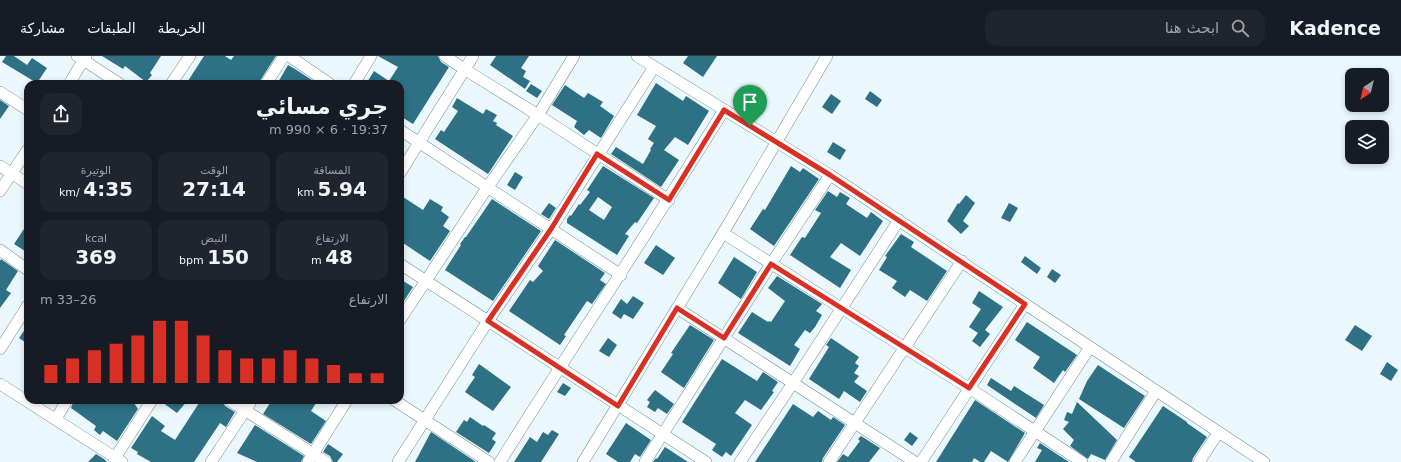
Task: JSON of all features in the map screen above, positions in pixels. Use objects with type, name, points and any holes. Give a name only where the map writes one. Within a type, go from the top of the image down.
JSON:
[{"type":"street","points":[[174,80],[190,56]]},
{"type":"street","points":[[269,80],[284,56]]},
{"type":"street","points":[[289,56],[324,80]]},
{"type":"street","points":[[356,80],[371,56]]},
{"type":"street","points":[[445,56],[464,70],[538,115],[669,200]]},
{"type":"street","points":[[404,166],[473,56]]},
{"type":"street","points":[[404,314],[487,188],[538,115],[574,56]]},
{"type":"street","points":[[637,56],[830,175],[1264,462]]},
{"type":"street","points":[[582,462],[618,406],[723,233],[827,56]]},
{"type":"street","points":[[71,80],[82,57],[114,80]]},
{"type":"street","points":[[398,462],[488,321],[551,229],[597,154],[654,67]]},
{"type":"street","points":[[0,92],[24,107]]},
{"type":"street","points":[[500,462],[669,200],[724,110]]},
{"type":"street","points":[[404,133],[621,275]]},
{"type":"street","points":[[0,191],[24,155]]},
{"type":"street","points":[[0,166],[24,181]]},
{"type":"street","points":[[645,462],[771,264],[830,175]]},
{"type":"street","points":[[740,462],[899,220]]},
{"type":"street","points":[[723,233],[905,347],[1082,462]]},
{"type":"street","points":[[0,250],[24,267]]},
{"type":"street","points":[[829,462],[962,261]]},
{"type":"street","points":[[404,267],[706,462]]},
{"type":"street","points":[[921,462],[1025,304]]},
{"type":"street","points":[[677,308],[915,462]]},
{"type":"street","points":[[0,349],[24,311]]},
{"type":"street","points":[[1015,462],[1090,347]]},
{"type":"street","points":[[0,384],[24,399]]},
{"type":"street","points":[[1111,462],[1156,391]]},
{"type":"street","points":[[32,404],[117,461],[150,404]]},
{"type":"street","points":[[56,419],[65,404]]},
{"type":"street","points":[[235,404],[310,458],[326,462]]},
{"type":"street","points":[[211,462],[249,404]]},
{"type":"street","points":[[310,458],[344,404]]},
{"type":"street","points":[[400,404],[489,462]]},
{"type":"street","points":[[1200,462],[1218,432]]},
{"type":"building","points":[[6,56],[14,56],[27,65],[32,58],[47,68],[39,80],[32,80],[2,62]]},
{"type":"building","points":[[102,56],[161,56],[150,73],[152,75],[148,80],[143,80],[125,66],[123,69]]},
{"type":"building","points":[[204,56],[225,56],[231,60],[234,56],[276,56],[261,80],[189,80]]},
{"type":"building","points":[[378,56],[438,56],[441,62],[449,67],[413,124],[404,118],[404,80],[390,80],[398,67]]},
{"type":"building","points":[[496,56],[529,56],[521,68],[526,71],[523,77],[530,81],[525,89],[490,65]]},
{"type":"building","points":[[688,56],[717,56],[703,77],[683,63]]},
{"type":"building","points":[[288,65],[312,80],[279,80]]},
{"type":"building","points":[[374,71],[388,80],[368,80]]},
{"type":"building","points":[[656,83],[683,101],[686,96],[709,111],[688,145],[675,137],[664,150],[679,160],[661,187],[611,154],[616,147],[643,164],[654,143],[648,139],[656,126],[637,115]]},
{"type":"building","points":[[531,84],[542,91],[537,98],[526,91]]},
{"type":"building","points":[[565,85],[584,98],[588,93],[603,102],[600,106],[614,116],[601,138],[589,130],[584,135],[574,127],[577,121],[552,105]]},
{"type":"building","points":[[870,91],[882,100],[877,107],[865,99]]},
{"type":"building","points":[[831,94],[841,101],[832,114],[822,107]]},
{"type":"building","points":[[457,98],[483,114],[486,109],[497,115],[493,121],[497,123],[496,125],[513,136],[488,174],[435,139],[441,130],[444,132],[458,111],[452,107]]},
{"type":"building","points":[[0,100],[9,106],[0,119]]},
{"type":"building","points":[[833,142],[846,150],[840,160],[827,152]]},
{"type":"building","points":[[603,166],[654,198],[637,223],[635,222],[625,234],[629,236],[617,255],[567,223],[567,219],[590,192],[587,190]],"holes":[[[598,197],[612,207],[604,220],[589,210]]]},
{"type":"building","points":[[791,166],[800,172],[803,168],[819,179],[774,246],[750,229],[763,209],[765,210]]},
{"type":"building","points":[[515,172],[523,177],[515,190],[507,185]]},
{"type":"building","points":[[828,191],[837,197],[840,192],[850,198],[846,204],[867,218],[871,212],[883,221],[860,256],[841,243],[830,257],[851,270],[840,288],[790,255],[802,237],[805,238],[821,213],[815,210]]},
{"type":"building","points":[[966,195],[975,203],[963,221],[969,226],[961,234],[947,221],[958,203],[959,204]]},
{"type":"building","points":[[404,198],[423,210],[430,199],[443,207],[441,211],[449,217],[443,226],[450,231],[430,261],[404,244]]},
{"type":"building","points":[[492,199],[541,231],[493,301],[445,270],[461,245],[460,244]]},
{"type":"building","points":[[549,203],[556,208],[549,219],[541,214]]},
{"type":"building","points":[[1009,203],[1018,208],[1010,222],[1001,218]]},
{"type":"building","points":[[24,229],[24,250],[14,244]]},
{"type":"building","points":[[901,234],[914,242],[911,247],[947,271],[927,301],[910,290],[905,297],[892,288],[897,281],[879,270],[887,257],[885,256]]},
{"type":"building","points":[[555,240],[605,273],[600,280],[606,284],[592,304],[587,301],[564,335],[566,336],[560,345],[509,311],[530,280],[533,282],[543,271],[538,266]]},
{"type":"building","points":[[656,245],[675,258],[663,275],[644,263]]},
{"type":"building","points":[[1025,256],[1041,268],[1037,274],[1021,262]]},
{"type":"building","points":[[734,257],[757,272],[741,299],[718,283]]},
{"type":"building","points":[[1,259],[18,271],[6,290],[11,293],[0,308],[0,261]]},
{"type":"building","points":[[1052,269],[1061,275],[1055,283],[1047,277]]},
{"type":"building","points":[[777,276],[822,304],[816,311],[822,315],[815,327],[810,333],[805,330],[794,345],[800,349],[790,366],[738,333],[752,312],[768,322],[771,322],[785,301],[768,288]]},
{"type":"building","points":[[404,281],[413,287],[404,301]]},
{"type":"building","points":[[979,291],[1003,307],[985,330],[990,334],[980,347],[972,341],[978,333],[969,327],[981,309],[972,303]]},
{"type":"building","points":[[633,296],[644,303],[633,319],[624,314],[621,319],[612,313],[621,299],[627,304]]},
{"type":"building","points":[[1027,322],[1077,355],[1065,372],[1063,370],[1054,383],[1033,368],[1040,357],[1015,340]]},
{"type":"building","points":[[690,325],[714,340],[684,388],[661,372],[673,354],[671,353]]},
{"type":"building","points":[[1355,325],[1372,336],[1362,351],[1345,340]]},
{"type":"building","points":[[24,331],[24,341],[19,338]]},
{"type":"building","points":[[608,338],[617,345],[609,357],[599,351]]},
{"type":"building","points":[[831,338],[859,357],[855,363],[859,366],[854,373],[859,376],[854,382],[867,391],[860,402],[844,391],[839,399],[809,379],[829,347],[826,345]]},
{"type":"building","points":[[722,359],[757,381],[763,372],[778,382],[772,391],[774,392],[761,410],[745,400],[735,413],[752,425],[731,456],[726,452],[722,457],[712,450],[716,444],[682,422]]},
{"type":"building","points":[[1387,362],[1398,370],[1391,381],[1380,374]]},
{"type":"building","points":[[479,364],[511,387],[493,411],[465,392],[475,377],[472,375]]},
{"type":"building","points":[[1098,365],[1145,396],[1124,428],[1079,399],[1087,381]]},
{"type":"building","points":[[991,378],[1011,391],[1014,386],[1044,405],[1036,418],[987,385]]},
{"type":"building","points":[[563,383],[571,388],[565,396],[557,392]]},
{"type":"building","points":[[655,390],[674,404],[667,414],[658,408],[655,412],[647,407],[650,402],[647,400]]},
{"type":"building","points":[[975,400],[1025,433],[1008,462],[991,451],[984,462],[980,462],[974,458],[972,462],[936,462]]},
{"type":"building","points":[[1077,402],[1117,440],[1105,460],[1091,454],[1088,459],[1070,446],[1074,440],[1063,429],[1069,422],[1064,420],[1067,412],[1072,414]]},
{"type":"building","points":[[72,404],[135,404],[138,409],[117,441],[103,431],[100,435],[94,430],[96,426],[71,408]]},
{"type":"building","points":[[165,404],[185,404],[177,413]]},
{"type":"building","points":[[198,404],[224,404],[235,412],[226,427],[220,423],[194,462],[151,462],[137,454],[138,452],[131,448],[152,416],[165,426],[161,431],[175,440]]},
{"type":"building","points":[[269,404],[315,404],[311,411],[326,421],[311,444],[263,414]]},
{"type":"building","points":[[793,404],[813,417],[818,411],[831,420],[833,417],[845,425],[823,458],[822,462],[755,462]]},
{"type":"building","points":[[1163,406],[1207,437],[1193,458],[1192,462],[1136,462],[1129,457]]},
{"type":"building","points":[[470,417],[496,433],[492,439],[496,442],[489,453],[456,432],[464,420],[467,422]]},
{"type":"building","points":[[626,423],[651,440],[640,457],[635,454],[630,462],[618,462],[606,454]]},
{"type":"building","points":[[255,425],[304,456],[301,462],[257,462],[237,453]]},
{"type":"building","points":[[552,430],[559,434],[541,462],[514,462],[530,437],[537,442],[543,432],[548,435]]},
{"type":"building","points":[[431,432],[476,462],[415,462]]},
{"type":"building","points":[[910,432],[918,438],[912,446],[904,440]]},
{"type":"building","points":[[861,436],[880,448],[869,462],[837,462],[843,454],[848,457],[860,441],[858,439]]},
{"type":"building","points":[[1040,443],[1069,462],[1035,462],[1042,450],[1037,448]]},
{"type":"building","points":[[328,444],[343,454],[337,462],[333,462],[330,456],[323,452]]},
{"type":"building","points":[[665,447],[688,462],[653,462],[656,458],[657,459]]},
{"type":"building","points":[[96,454],[104,459],[107,462],[88,462]]},
{"type":"route","points":[[724,110],[750,126],[830,175],[1025,304],[969,388],[771,264],[724,338],[677,308],[618,406],[488,321],[551,229],[597,154],[669,200],[724,110]]}]
